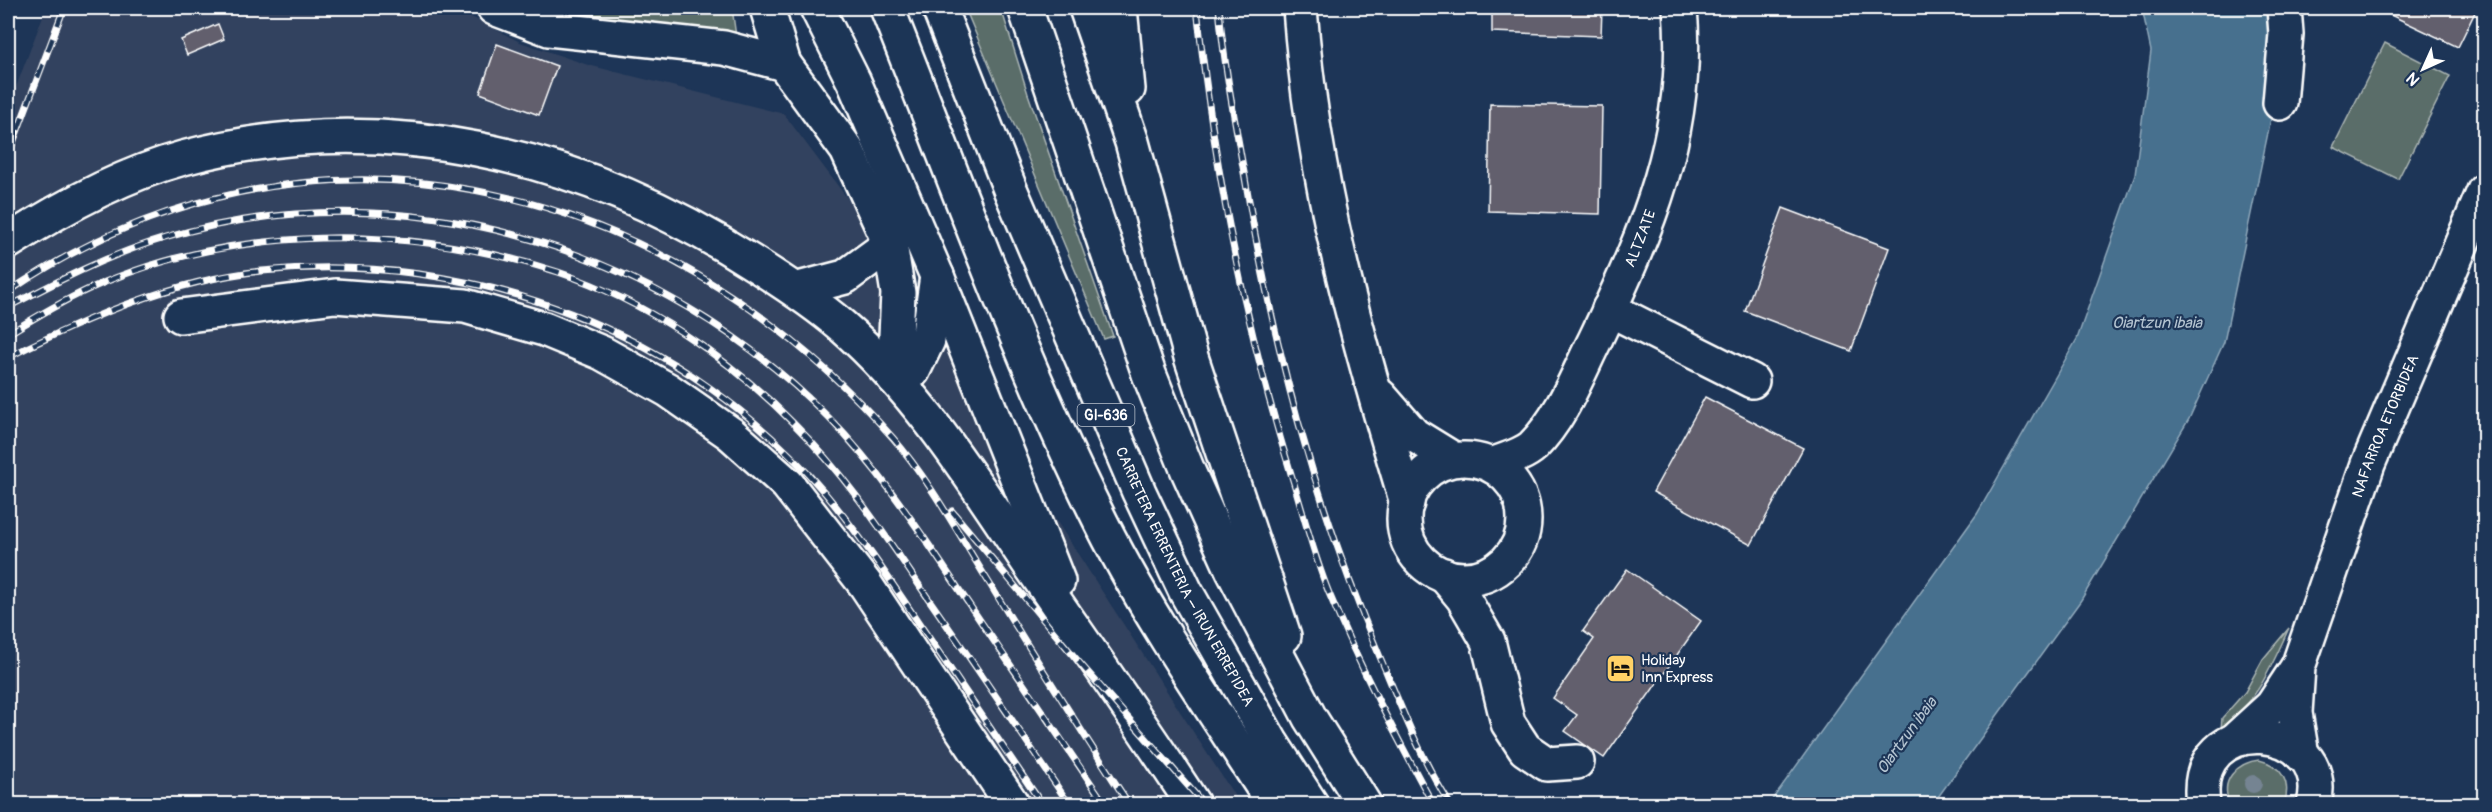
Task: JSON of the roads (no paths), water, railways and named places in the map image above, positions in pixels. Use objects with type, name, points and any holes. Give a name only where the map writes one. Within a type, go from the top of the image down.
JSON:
[{"type":"main road","points":[[494,8],[549,29],[724,48],[784,64]]},
{"type":"main road","points":[[767,8],[784,64],[848,150],[890,244],[898,294],[894,378]]},
{"type":"main road","points":[[817,8],[854,82],[937,276],[1081,639]]},
{"type":"main road","points":[[886,8],[1046,407],[1095,512],[1149,610],[1274,804]]},
{"type":"main road","name":"CARRETERA ERRENTERIA – IRUN ERREPIDEA","points":[[939,8],[1010,189],[1139,492],[1186,592],[1271,742],[1311,804]]},
{"type":"main road","points":[[1025,8],[1149,374],[1183,460],[1233,571],[1310,718],[1364,804]]},
{"type":"main road","points":[[1086,8],[1132,141],[1191,357],[1261,561],[1310,718]]},
{"type":"main road","points":[[1120,8],[1132,141]]},
{"type":"main road","points":[[1300,8],[1316,142],[1335,251],[1371,385],[1407,503]]},
{"type":"main road","name":"ALTZATE","points":[[1492,465],[1531,448],[1556,417],[1634,258],[1667,162],[1678,110],[1682,36],[1680,8]]},
{"type":"main road","points":[[2280,103],[2286,34],[2284,8]]},
{"type":"main road","points":[[8,242],[48,217],[124,180],[181,158],[292,140],[362,136],[397,138],[527,159],[621,191],[705,232],[795,290],[843,327],[894,378],[944,439],[1193,804]]},
{"type":"main road","name":"NAFARROA ETORBIDEA","points":[[2198,797],[2211,761],[2272,706],[2298,667],[2368,464],[2484,190]]},
{"type":"main road","points":[[795,290],[845,277],[890,244]]},
{"type":"main road","points":[[894,378],[913,370],[928,340],[937,276]]},
{"type":"main road","points":[[181,316],[335,296],[465,306],[544,329],[602,353],[668,390],[731,434],[787,484],[865,584],[1012,804]]},
{"type":"main road","points":[[1610,309],[1752,381]]},
{"type":"main road","points":[[1371,385],[1414,435],[1454,459]]},
{"type":"main road","points":[[1524,513],[1519,494],[1507,477],[1492,465],[1473,459],[1454,459],[1435,466],[1420,478],[1409,494],[1404,513],[1406,532],[1413,550],[1426,565],[1444,575],[1463,579],[1483,576],[1501,567],[1515,552],[1523,534],[1531,448]]},
{"type":"main road","points":[[1488,641],[1492,595],[1501,567]]},
{"type":"main road","points":[[1444,575],[1463,598],[1488,641],[1508,723],[1525,749],[1547,764],[1577,762]]},
{"type":"main road","name":"NAFARROA ETORBIDEA","points":[[2298,667],[2295,713],[2302,755],[2315,783],[2314,804]]},
{"type":"main road","points":[[2236,739],[2250,736],[2279,739],[2302,755]]},
{"type":"water","name":"Oiartzun ibaia","points":[[2142,8],[2275,8],[2277,90],[2224,342],[2189,419],[2081,600],[1933,804],[1769,804],[1977,514],[2077,339],[2135,175],[2151,51]]},
{"type":"railway","points":[[8,156],[64,8]]},
{"type":"railway","points":[[1197,8],[1212,127],[1233,245],[1259,362],[1275,419],[1329,593],[1378,700],[1433,804]]},
{"type":"railway","points":[[1219,8],[1230,93],[1256,240],[1298,422],[1356,598],[1412,732],[1450,804]]},
{"type":"railway","points":[[8,292],[123,229],[240,192],[359,180],[476,191],[591,223],[699,276],[801,348],[893,438],[943,508],[1129,804]]},
{"type":"railway","points":[[8,307],[104,260],[165,238],[254,219],[344,212],[434,219],[522,237],[606,267],[687,307],[761,358],[829,418],[848,438],[916,525],[1105,804]]},
{"type":"railway","points":[[8,334],[89,289],[144,268],[202,252],[261,242],[322,238],[382,239],[442,245],[501,256],[558,272],[590,284],[653,315],[713,354],[767,398],[812,442],[882,531],[1069,804]]},
{"type":"railway","points":[[8,357],[68,328],[163,292],[196,283],[262,271],[341,268],[419,274],[496,289],[571,313],[642,346],[709,387],[770,436],[825,493],[876,560],[1042,804]]},
{"type":"railway","points":[[952,511],[1078,661],[1204,804]]},
{"type":"place","name":"Holiday Inn Express","points":[[1620,669]]}]
